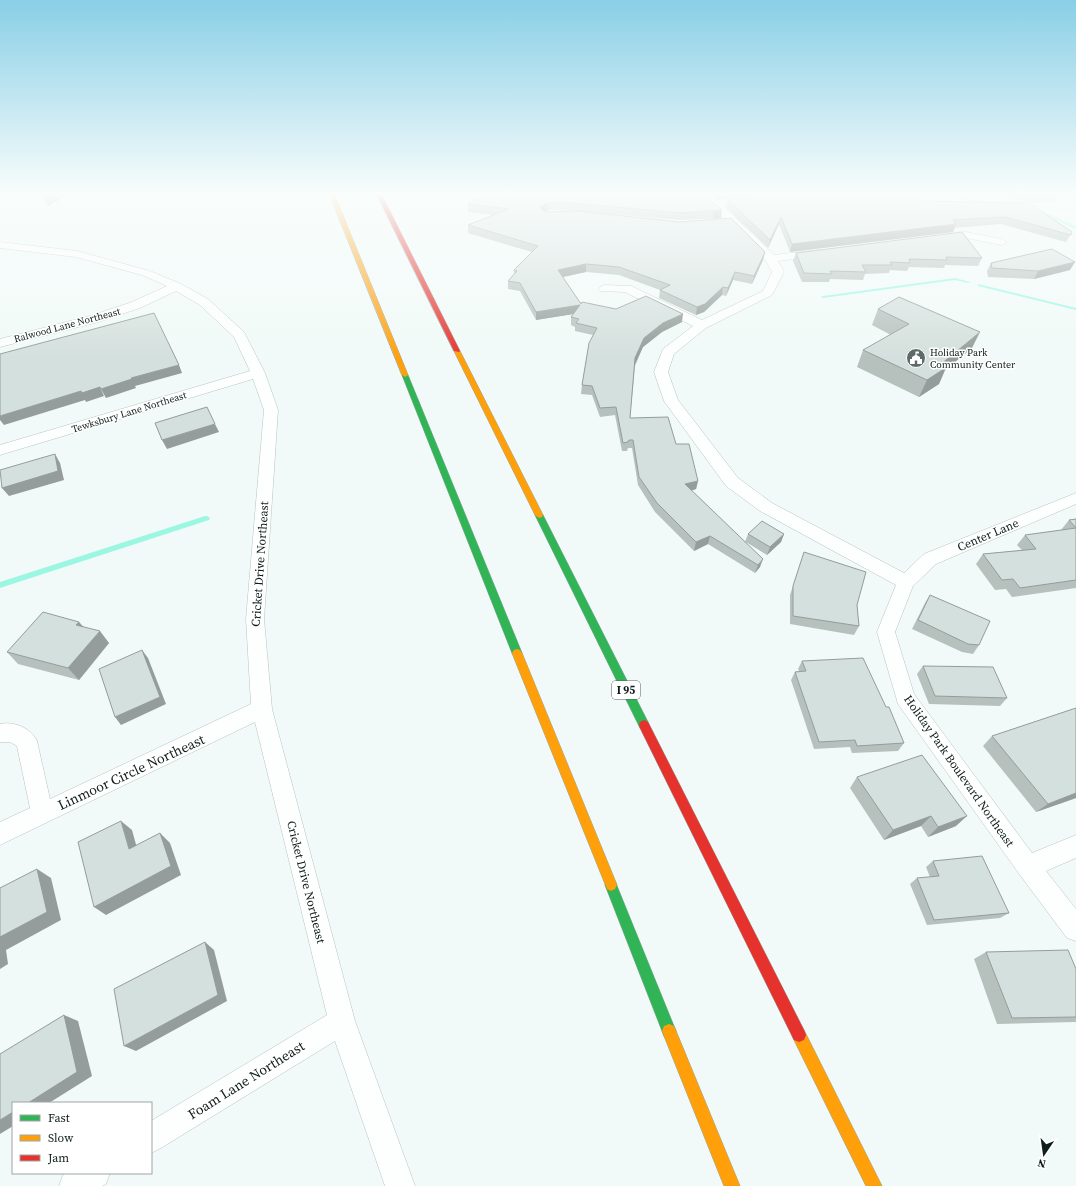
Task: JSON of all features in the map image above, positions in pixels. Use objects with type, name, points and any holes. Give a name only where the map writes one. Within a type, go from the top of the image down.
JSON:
[{"type":"highway","points":[[353,248],[732,1186]]},
{"type":"highway","name":"I 95","points":[[406,248],[874,1186]]},
{"type":"street","name":"Cricket Drive Northeast","points":[[28,248],[76,254],[146,274],[177,286],[204,302],[240,335],[258,373],[271,410],[255,620],[262,710],[342,1021],[400,1186]]},
{"type":"street","points":[[759,248],[771,258],[778,272],[768,293],[702,325],[668,352],[661,372],[671,401],[732,482],[766,507],[906,582]]},
{"type":"street","points":[[771,258],[829,252]]},
{"type":"street","name":"Ralwood Lane Northeast","points":[[0,343],[94,319],[136,305],[177,286]]},
{"type":"street","points":[[604,289],[627,288],[702,325]]},
{"type":"street","name":"Tewksbury Lane Northeast","points":[[0,450],[258,373]]},
{"type":"street","name":"Center Lane","points":[[906,582],[930,559],[1076,498]]},
{"type":"street","name":"Holiday Park Boulevard Northeast","points":[[906,582],[886,632],[905,698],[1028,868],[1076,929]]},
{"type":"street","name":"Linmoor Circle Northeast","points":[[0,834],[262,710]]},
{"type":"street","points":[[0,733],[5,732],[16,734],[26,742],[42,814]]},
{"type":"street","points":[[1028,868],[1076,846]]},
{"type":"street","name":"Foam Lane Northeast","points":[[152,1137],[342,1021]]},
{"type":"street","points":[[74,1186],[93,1174]]},
{"type":"building","points":[[536,248],[761,248],[765,252],[754,276],[735,272],[728,288],[723,287],[705,304],[697,307],[660,290],[670,285],[619,267],[586,264],[558,270],[581,304],[582,302],[616,309],[646,296],[683,314],[663,323],[644,338],[635,358],[630,418],[668,417],[676,444],[689,444],[698,481],[685,484],[763,559],[758,565],[710,536],[696,542],[657,503],[639,477],[633,440],[623,443],[616,407],[600,408],[592,386],[582,385],[589,343],[597,328],[576,323],[579,319],[571,317],[580,305],[536,312],[520,283],[508,281],[517,271],[514,270]]},
{"type":"building","points":[[833,248],[975,248],[982,258],[946,257],[947,260],[909,259],[910,263],[890,262],[892,265],[862,265],[866,272],[830,271],[832,274],[804,273],[796,253]]},
{"type":"building","points":[[1052,249],[1075,262],[1038,271],[992,268],[991,263]]},
{"type":"building","points":[[899,297],[980,332],[940,365],[947,367],[927,380],[863,350],[909,324],[878,309]]},
{"type":"building","points":[[154,313],[179,365],[131,378],[132,379],[101,389],[100,387],[82,393],[81,391],[0,416],[0,354]]},
{"type":"building","points":[[207,407],[215,424],[162,440],[155,423]]},
{"type":"building","points":[[55,454],[58,471],[2,488],[0,470]]},
{"type":"building","points":[[1076,519],[1076,528],[1069,520]]},
{"type":"building","points":[[762,521],[784,534],[770,547],[748,534]]},
{"type":"building","points":[[1076,528],[1076,580],[1020,588],[1013,579],[1002,580],[983,554],[1036,549],[1025,535]]},
{"type":"building","points":[[804,552],[866,572],[857,605],[859,626],[793,616],[793,586]]},
{"type":"building","points":[[930,595],[990,621],[979,645],[968,644],[918,620]]},
{"type":"building","points":[[43,612],[79,622],[76,625],[100,631],[68,668],[7,652]]},
{"type":"building","points":[[142,650],[160,697],[115,717],[99,669]]},
{"type":"building","points":[[863,658],[886,707],[889,707],[904,743],[857,746],[855,740],[819,742],[795,672],[806,671],[802,661]]},
{"type":"building","points":[[923,666],[993,667],[1007,698],[935,696]]},
{"type":"building","points":[[1076,708],[1076,793],[1048,804],[992,736]]},
{"type":"building","points":[[922,755],[967,816],[938,827],[931,816],[893,830],[857,777]]},
{"type":"building","points":[[121,821],[129,849],[160,833],[171,866],[94,907],[78,842]]},
{"type":"building","points":[[982,856],[1009,913],[934,920],[917,878],[939,876],[933,861]]},
{"type":"building","points":[[37,869],[47,912],[0,937],[0,888]]},
{"type":"building","points":[[205,942],[218,995],[124,1046],[114,989]]},
{"type":"building","points":[[1068,950],[1076,969],[1076,1017],[1012,1018],[986,952]]},
{"type":"building","points":[[64,1015],[77,1072],[30,1102],[12,1102],[12,1113],[0,1120],[0,1054]]},
{"type":"waterway","points":[[823,297],[955,279],[968,282]]},
{"type":"waterway","points":[[980,285],[1076,309]]},
{"type":"waterway","points":[[0,585],[207,518]]},
{"type":"traffic: fast","points":[[405,375],[517,653]]},
{"type":"traffic: fast","points":[[539,515],[644,725]]},
{"type":"traffic: fast","points":[[611,885],[669,1031]]},
{"type":"traffic: slow","points":[[354,248],[405,375]]},
{"type":"traffic: slow","points":[[457,351],[539,515]]},
{"type":"traffic: slow","points":[[517,653],[611,885]]},
{"type":"traffic: slow","points":[[669,1031],[732,1186]]},
{"type":"traffic: slow","points":[[799,1035],[874,1186]]},
{"type":"traffic: jam","points":[[406,248],[457,351]]},
{"type":"traffic: jam","points":[[644,725],[799,1035]]},
{"type":"place","name":"Holiday Park Community Center","points":[[916,358]]}]
